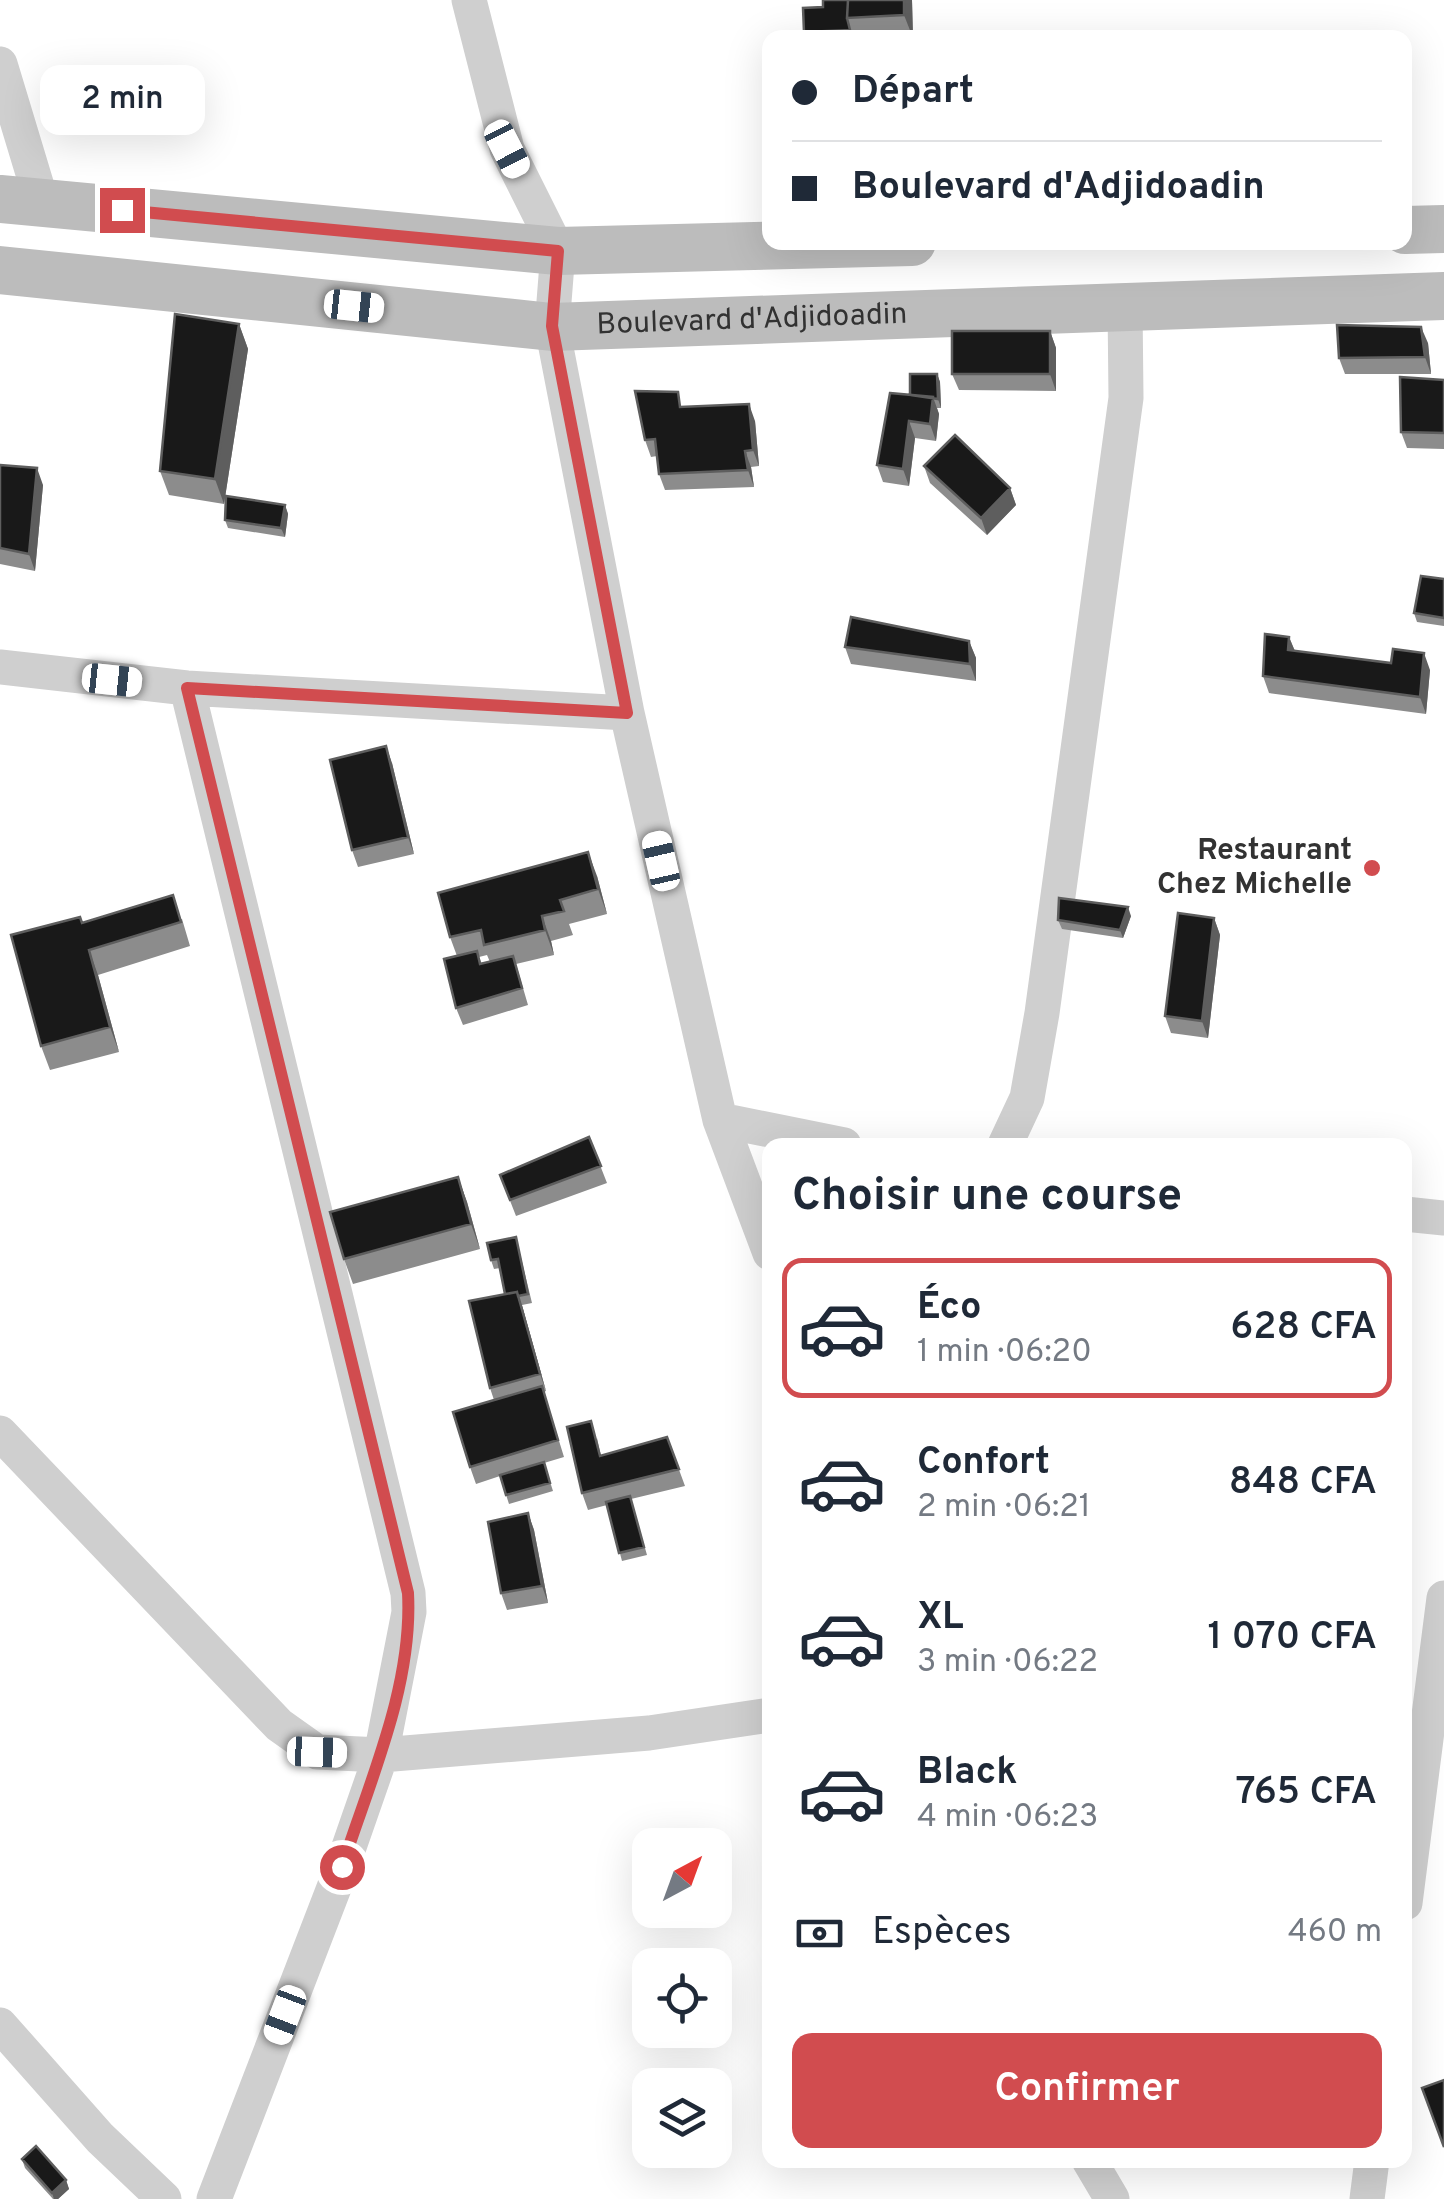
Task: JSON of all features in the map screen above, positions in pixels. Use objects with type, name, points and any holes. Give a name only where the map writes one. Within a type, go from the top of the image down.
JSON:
[{"type":"main road","points":[[21,201],[558,251],[762,246]]},
{"type":"main road","points":[[1412,230],[1444,229]]},
{"type":"main road","name":"Boulevard d'Adjidoadin","points":[[0,270],[552,326],[1444,296]]},
{"type":"street","points":[[468,0],[507,149],[558,251],[552,326],[627,713],[720,1120],[762,1232]]},
{"type":"street","points":[[0,64],[21,201]]},
{"type":"street","points":[[1008,1138],[1027,1098],[1042,1013],[1126,398],[1125,304]]},
{"type":"street","points":[[0,668],[187,688],[627,713]]},
{"type":"street","points":[[187,688],[408,1593],[407,1636],[380,1754],[342,1867],[214,2199]]},
{"type":"street","points":[[720,1120],[809,1138]]},
{"type":"street","points":[[1412,1215],[1444,1218]]},
{"type":"street","points":[[0,1433],[295,1740],[317,1752],[380,1754],[649,1733],[762,1716]]},
{"type":"street","points":[[1412,1848],[1444,1598]]},
{"type":"street","points":[[0,2025],[100,2138],[164,2199]]},
{"type":"street","points":[[1094,2168],[1112,2199]]},
{"type":"street","points":[[1367,2199],[1371,2168]]},
{"type":"building","points":[[823,0],[848,0],[850,30],[804,30],[803,8],[823,7]]},
{"type":"building","points":[[848,0],[904,0],[904,15],[847,18]]},
{"type":"building","points":[[175,314],[239,324],[215,479],[160,471]]},
{"type":"building","points":[[1337,325],[1421,327],[1425,357],[1339,358]]},
{"type":"building","points":[[952,331],[1050,331],[1050,374],[952,374]]},
{"type":"building","points":[[910,374],[937,374],[938,399],[910,395]]},
{"type":"building","points":[[1400,377],[1444,380],[1444,433],[1401,432]]},
{"type":"building","points":[[635,391],[678,392],[680,407],[749,404],[753,450],[745,451],[748,470],[659,474],[655,439],[645,440]]},
{"type":"building","points":[[890,393],[933,397],[930,424],[909,421],[903,469],[877,465]]},
{"type":"building","points":[[955,435],[1010,488],[981,518],[924,466]]},
{"type":"building","points":[[0,465],[37,468],[29,554],[0,548]]},
{"type":"building","points":[[226,496],[285,505],[281,528],[225,520]]},
{"type":"building","points":[[1421,576],[1444,579],[1444,618],[1414,613]]},
{"type":"building","points":[[851,617],[969,641],[970,664],[845,647]]},
{"type":"building","points":[[1265,634],[1289,637],[1288,650],[1391,663],[1393,649],[1424,653],[1420,697],[1263,676]]},
{"type":"building","points":[[386,746],[408,837],[352,850],[330,760]]},
{"type":"building","points":[[588,852],[598,889],[560,900],[564,911],[542,916],[545,930],[484,945],[481,930],[450,937],[438,893]]},
{"type":"building","points":[[173,895],[181,922],[89,950],[110,1027],[41,1046],[11,935],[80,917],[82,923]]},
{"type":"building","points":[[1059,898],[1128,907],[1120,930],[1058,920]]},
{"type":"building","points":[[1178,913],[1214,918],[1202,1021],[1165,1016]]},
{"type":"building","points":[[477,951],[480,964],[513,956],[522,988],[456,1008],[444,959]]},
{"type":"building","points":[[589,1137],[601,1166],[510,1200],[500,1175]]},
{"type":"building","points":[[458,1177],[471,1224],[344,1259],[330,1212]]},
{"type":"building","points":[[516,1237],[528,1294],[518,1296],[517,1292],[505,1294],[498,1259],[491,1260],[487,1243]]},
{"type":"building","points":[[517,1292],[540,1374],[490,1388],[469,1301]]},
{"type":"building","points":[[542,1386],[558,1440],[470,1467],[453,1412]]},
{"type":"building","points":[[591,1421],[600,1456],[667,1437],[679,1469],[582,1493],[567,1427]]},
{"type":"building","points":[[544,1462],[550,1483],[506,1495],[500,1475]]},
{"type":"building","points":[[630,1496],[644,1547],[619,1553],[606,1502]]},
{"type":"building","points":[[528,1513],[542,1586],[501,1593],[488,1522]]},
{"type":"building","points":[[1444,2080],[1444,2147],[1422,2088]]},
{"type":"building","points":[[36,2146],[66,2180],[52,2193],[22,2159]]},
{"type":"place","name":"Restaurant Chez Michelle","points":[[1372,868]]},
{"type":"route","points":[[122,210],[558,251],[552,326],[627,713],[187,688],[408,1593],[407,1636],[380,1754],[342,1867]]}]
